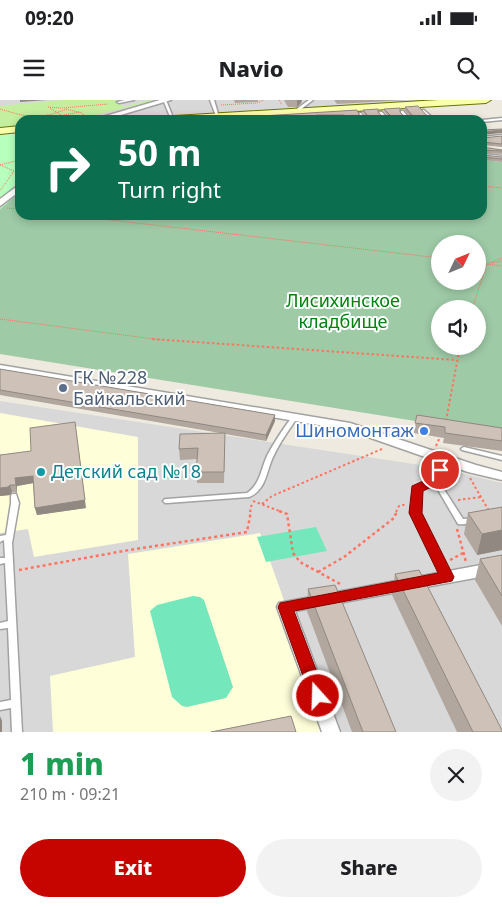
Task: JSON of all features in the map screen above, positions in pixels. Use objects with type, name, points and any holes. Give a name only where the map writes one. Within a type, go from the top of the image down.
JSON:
[{"type":"main road","points":[[237,115],[486,100]]},
{"type":"main road","points":[[0,131],[15,130]]},
{"type":"street","points":[[113,115],[165,100]]},
{"type":"street","points":[[0,203],[15,191]]},
{"type":"street","points":[[0,368],[350,427],[438,457],[502,476]]},
{"type":"street","points":[[331,732],[285,607],[357,594],[444,571],[469,573],[502,567]]},
{"type":"lane","points":[[119,102],[132,100]]},
{"type":"lane","points":[[165,100],[171,115]]},
{"type":"lane","points":[[212,100],[218,115]]},
{"type":"lane","points":[[295,112],[305,102],[311,100]]},
{"type":"lane","points":[[423,111],[427,115]]},
{"type":"lane","points":[[487,120],[502,119]]},
{"type":"lane","points":[[487,138],[502,136]]},
{"type":"lane","points":[[492,137],[502,141]]},
{"type":"lane","points":[[487,156],[502,157]]},
{"type":"lane","points":[[167,501],[249,495],[253,497],[261,483],[270,456],[294,418]]},
{"type":"lane","points":[[464,449],[502,458]]},
{"type":"lane","points":[[438,457],[435,480],[461,522],[492,517]]},
{"type":"lane","points":[[435,480],[417,489],[416,513],[444,571]]},
{"type":"lane","points":[[14,496],[16,503],[4,560],[9,572],[17,732]]},
{"type":"lane","points":[[0,539],[8,538],[8,544]]},
{"type":"lane","points":[[0,626],[11,624]]},
{"type":"lane","points":[[0,706],[16,703]]},
{"type":"path","points":[[214,105],[257,103],[264,100]]},
{"type":"path","points":[[63,115],[48,107],[62,108],[108,104]]},
{"type":"path","points":[[80,107],[82,113]]},
{"type":"path","points":[[62,108],[82,113]]},
{"type":"path","points":[[0,109],[20,115]]},
{"type":"path","points":[[44,115],[66,109]]},
{"type":"path","points":[[68,115],[79,112]]},
{"type":"path","points":[[0,165],[15,161]]},
{"type":"path","points":[[0,165],[14,171],[0,191]]},
{"type":"path","points":[[0,168],[5,168]]},
{"type":"path","points":[[487,186],[502,188]]},
{"type":"path","points":[[0,207],[15,209]]},
{"type":"path","points":[[110,220],[431,257]]},
{"type":"path","points":[[475,300],[487,264],[502,258]]},
{"type":"path","points":[[487,264],[502,261]]},
{"type":"path","points":[[487,264],[502,266]]},
{"type":"path","points":[[0,319],[163,340],[456,360]]},
{"type":"path","points":[[446,421],[457,355]]},
{"type":"path","points":[[438,457],[442,430]]},
{"type":"path","points":[[262,504],[272,496],[378,449],[407,447]]},
{"type":"path","points":[[468,475],[492,517]]},
{"type":"path","points":[[9,572],[129,550],[247,532],[253,497],[262,504],[287,514],[293,552],[300,562],[357,594]]},
{"type":"path","points":[[449,502],[481,497]]},
{"type":"path","points":[[318,572],[344,557],[394,518],[399,506],[416,502]]},
{"type":"path","points":[[461,522],[457,530],[469,573]]},
{"type":"path","points":[[444,571],[463,553]]},
{"type":"shaded area","points":[[0,100],[449,100],[202,115],[15,115],[15,127],[0,128]]},
{"type":"shaded area","points":[[0,401],[440,468],[502,483],[502,732],[0,732]]},
{"type":"shaded area","points":[[0,413],[138,437],[138,540],[34,557],[28,529],[0,533]]},
{"type":"shaded area","points":[[260,533],[331,732],[53,732],[50,676],[135,657],[128,554]]},
{"type":"green space","points":[[61,100],[118,100],[123,107],[150,100],[153,101],[96,115],[15,115],[15,126],[0,128],[0,106]]},
{"type":"green space","points":[[15,134],[15,196],[0,209],[0,135]]},
{"type":"green space","name":"Лисихинское кладбище","points":[[487,160],[502,162],[502,435],[0,354],[0,209],[15,196],[15,220],[487,220]]},
{"type":"green space","points":[[316,527],[327,551],[266,562],[257,537]]},
{"type":"green space","points":[[193,596],[204,600],[233,687],[226,698],[187,707],[182,706],[172,697],[150,611],[157,605]]},
{"type":"building","points":[[418,106],[426,115],[412,115],[405,107]]},
{"type":"building","points":[[400,108],[403,115],[390,115],[384,109]]},
{"type":"building","points":[[378,109],[381,115],[367,115],[363,110]]},
{"type":"building","points":[[357,110],[360,115],[278,115]]},
{"type":"building","points":[[502,129],[487,132],[487,130]]},
{"type":"building","points":[[502,136],[502,144],[487,142],[487,138]]},
{"type":"building","points":[[487,148],[502,150],[487,150]]},
{"type":"building","points":[[487,156],[502,157],[502,159],[487,158]]},
{"type":"building","points":[[0,369],[275,415],[266,435],[0,390]]},
{"type":"building","points":[[417,415],[502,428],[502,441],[445,433],[445,427],[415,423]]},
{"type":"building","name":"Детский сад №18","points":[[75,422],[85,500],[35,508],[33,476],[15,478],[16,485],[0,488],[0,455],[31,451],[30,428]]},
{"type":"building","points":[[225,433],[224,472],[196,472],[198,448],[179,449],[180,434]]},
{"type":"building","points":[[502,507],[502,530],[482,534],[468,513]]},
{"type":"building","points":[[502,555],[502,596],[480,559]]},
{"type":"building","points":[[419,570],[502,732],[473,732],[395,574]]},
{"type":"building","points":[[335,585],[396,732],[363,732],[308,589]]},
{"type":"building","points":[[291,716],[296,732],[211,732]]},
{"type":"place","name":"ГК №228 Байкальский","points":[[63,388]]},
{"type":"place","name":"Шиномонтаж","points":[[424,431]]},
{"type":"place","name":"Детский сад №18","points":[[41,472]]},
{"type":"route","points":[[318,696],[285,607],[447,577],[416,513],[417,489],[435,480],[440,470]]}]
